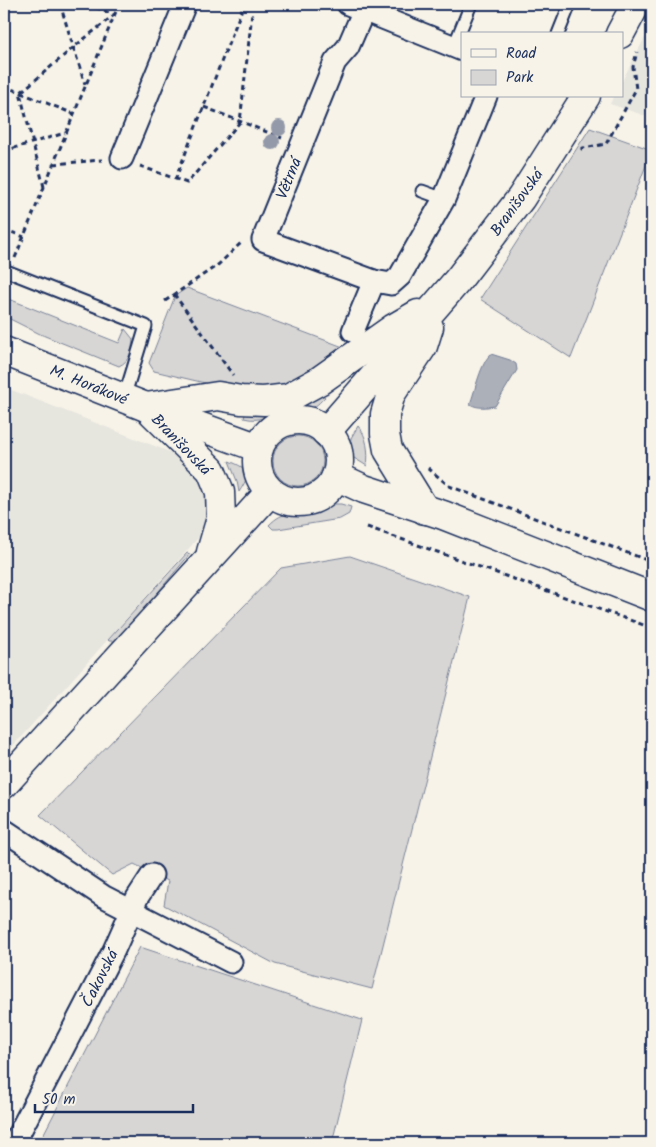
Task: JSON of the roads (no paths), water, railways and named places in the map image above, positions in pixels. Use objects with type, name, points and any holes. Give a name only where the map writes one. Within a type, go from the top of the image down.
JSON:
[{"type":"street","points":[[130,162],[185,4]]},
{"type":"street","points":[[629,41],[636,4]]},
{"type":"street","name":"Větrná","points":[[374,281],[263,240],[335,62],[348,47],[356,7],[458,48]]},
{"type":"street","points":[[353,331],[374,281],[391,284],[400,276],[444,200],[485,98]]},
{"type":"street","name":"Branišovská","points":[[326,432],[458,280],[521,198],[581,98]]},
{"type":"street","name":"Branišovská","points":[[135,403],[218,396],[264,401],[288,398],[319,381],[394,328],[438,302]]},
{"type":"street","name":"Branišovská","points":[[425,510],[388,450],[385,434],[385,414],[391,394],[423,346],[438,302]]},
{"type":"street","name":"M. Horákové","points":[[4,351],[135,403],[259,448]]},
{"type":"street","name":"Branišovská","points":[[135,403],[211,470],[220,492],[221,518],[208,560]]},
{"type":"street","points":[[301,420],[315,424],[326,432],[334,443],[338,463],[336,476],[323,494],[311,501],[290,501],[275,496],[270,492],[259,476],[257,460],[259,448],[269,432],[284,423],[301,420]]},
{"type":"street","points":[[336,476],[364,489],[425,510],[652,597]]},
{"type":"street","name":"Branišovská","points":[[4,784],[270,492]]},
{"type":"street","points":[[4,830],[103,896],[232,962]]},
{"type":"street","name":"Čakovská","points":[[14,1143],[114,950],[123,926],[152,875]]},
{"type":"lane","points":[[463,32],[471,4]]},
{"type":"lane","points":[[559,32],[570,4]]},
{"type":"lane","points":[[422,191],[444,200]]},
{"type":"lane","points":[[6,271],[146,326],[135,403]]}]
